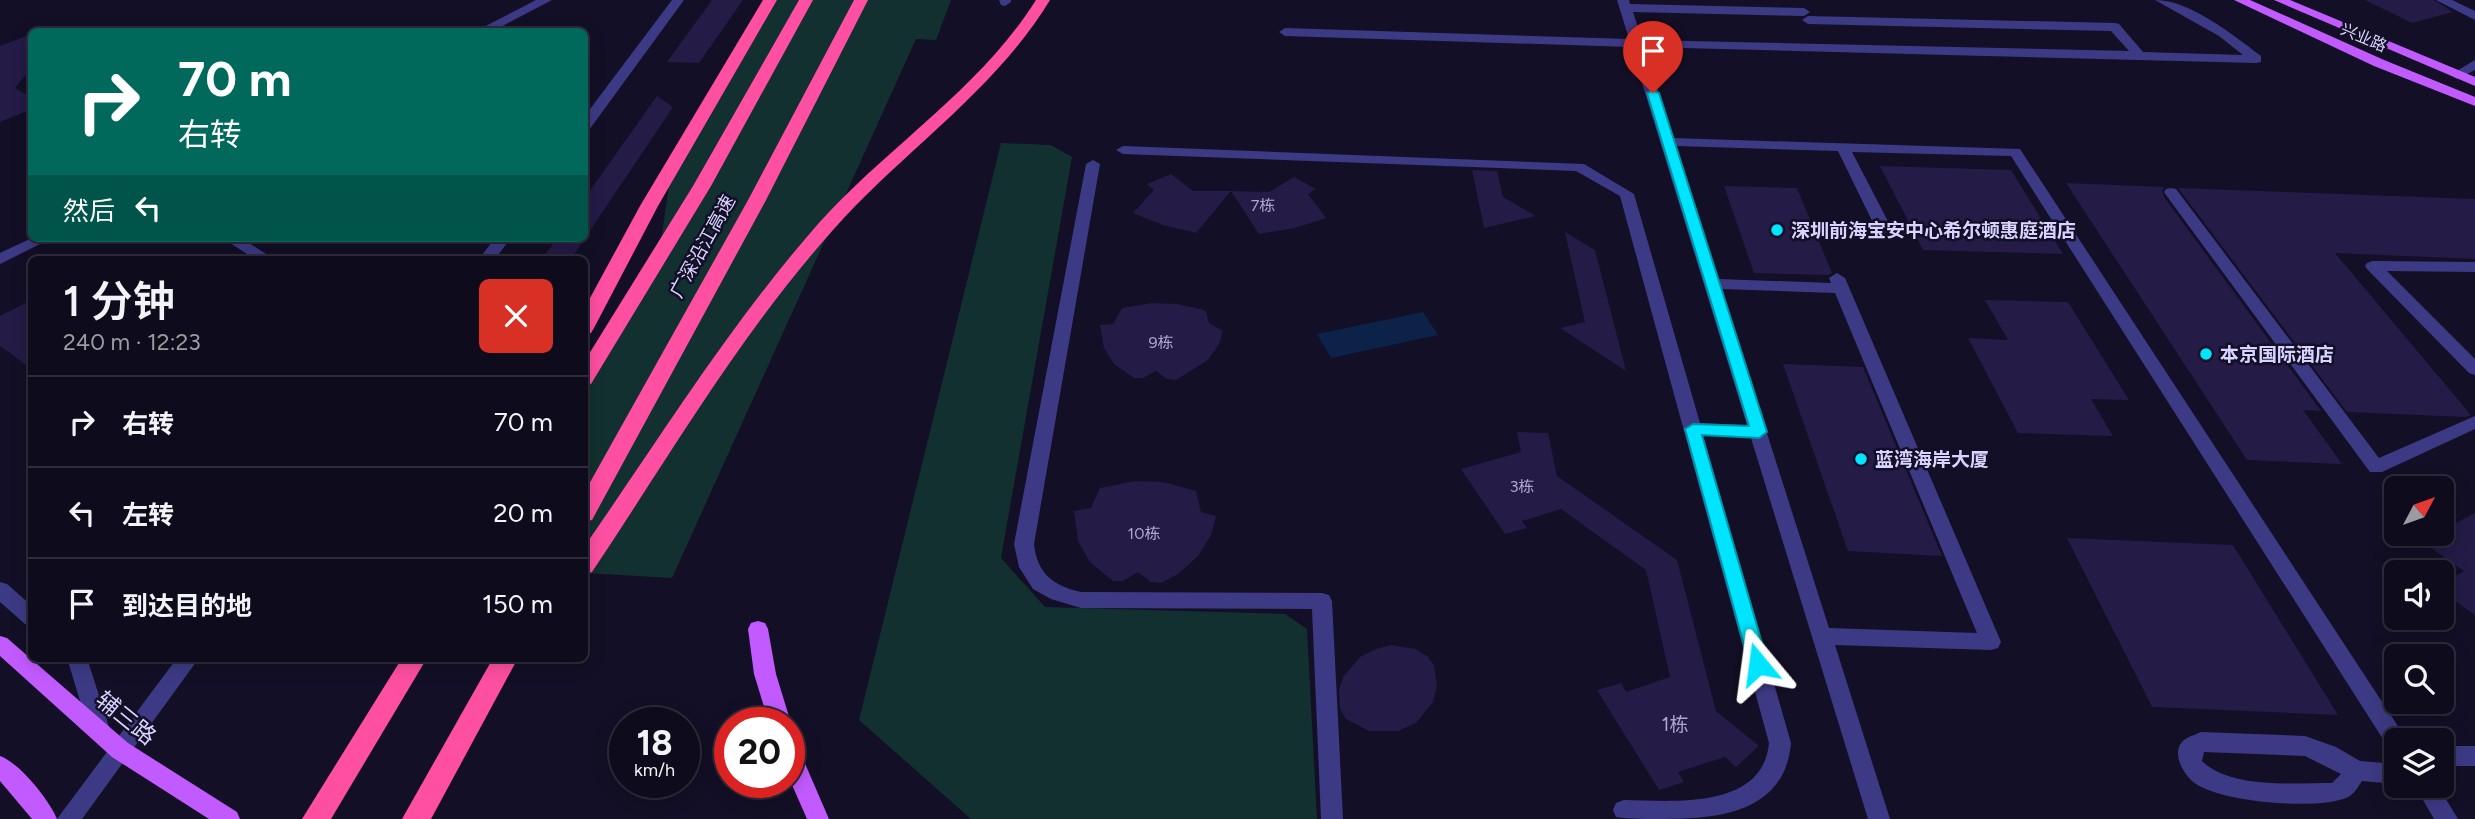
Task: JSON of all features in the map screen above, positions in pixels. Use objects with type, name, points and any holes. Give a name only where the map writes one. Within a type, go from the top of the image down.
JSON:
[{"type":"highway","points":[[588,320],[649,206],[770,0]]},
{"type":"highway","name":"广深沿江高速","points":[[588,372],[702,186],[806,0]]},
{"type":"highway","name":"广深沿江高速","points":[[588,507],[756,202],[861,0]]},
{"type":"highway","points":[[588,560],[750,323],[792,267],[856,194],[991,68],[1032,20],[1043,0]]},
{"type":"highway","points":[[351,765],[406,662]]},
{"type":"highway","points":[[316,819],[413,662]]},
{"type":"highway","points":[[416,819],[504,662]]},
{"type":"highway","points":[[441,777],[519,662]]},
{"type":"main road","name":"兴业路","points":[[2240,0],[2379,63],[2475,102]]},
{"type":"main road","name":"兴业路","points":[[2280,0],[2475,82]]},
{"type":"main road","points":[[758,629],[765,674],[775,707]]},
{"type":"main road","name":"辅三路","points":[[0,644],[120,750],[229,819]]},
{"type":"main road","points":[[0,766],[25,791],[46,819]]},
{"type":"main road","points":[[805,789],[818,819]]},
{"type":"street","points":[[488,28],[546,0]]},
{"type":"street","points":[[588,122],[678,0]]},
{"type":"street","points":[[1285,32],[1637,45],[1815,49],[1824,46],[2256,59],[2223,33],[2161,0]]},
{"type":"street","points":[[2442,0],[2475,16]]},
{"type":"street","points":[[1879,819],[1624,4],[2115,27],[2138,55]]},
{"type":"street","points":[[1803,11],[1824,46]]},
{"type":"street","points":[[2457,75],[2475,64]]},
{"type":"street","points":[[1668,142],[2015,152],[2388,728]]},
{"type":"street","points":[[1843,147],[1884,229]]},
{"type":"street","points":[[1123,150],[1579,167],[1627,194],[1780,743],[1777,764],[1762,785],[1746,796],[1720,807],[1686,811],[1624,810]]},
{"type":"street","points":[[1093,164],[1024,544],[1025,561],[1033,576],[1046,587],[1060,596],[1081,600],[1322,601],[1332,819]]},
{"type":"street","points":[[2171,192],[2376,467],[2475,422]]},
{"type":"street","points":[[0,259],[36,242]]},
{"type":"street","points":[[237,242],[261,256]]},
{"type":"street","points":[[489,256],[500,242]]},
{"type":"street","points":[[2475,267],[2373,266],[2475,369]]},
{"type":"street","points":[[1713,284],[1839,283],[1991,642],[1822,636]]},
{"type":"street","points":[[1693,429],[1759,432]]},
{"type":"street","points":[[0,590],[28,614]]},
{"type":"street","points":[[78,662],[99,730]]},
{"type":"street","points":[[68,819],[186,662]]},
{"type":"street","points":[[2356,771],[2343,789],[2332,793],[2227,788],[2200,775],[2189,761],[2188,754],[2190,748],[2201,742],[2305,746],[2328,754],[2356,771],[2384,773]]},
{"type":"street","points":[[2454,756],[2475,756]]},
{"type":"street","points":[[0,783],[25,791]]},
{"type":"street","points":[[2434,798],[2447,819]]},
{"type":"green space","points":[[777,0],[951,0],[936,40],[916,39],[672,578],[588,573],[588,363],[661,240],[670,179]]},
{"type":"green space","points":[[1001,143],[1051,145],[1072,157],[1001,558],[1045,607],[1285,614],[1307,629],[1317,819],[971,819],[859,720]]},
{"type":"water","points":[[1423,312],[1438,335],[1331,358],[1317,334]]},
{"type":"building","points":[[712,0],[743,0],[699,63],[667,62]]},
{"type":"building","points":[[2365,0],[2434,0],[2453,12],[2412,23]]},
{"type":"building","points":[[28,36],[28,72],[15,88],[28,96],[28,111],[0,122],[0,46]]},
{"type":"building","points":[[657,96],[673,107],[588,234],[588,193]]},
{"type":"building","points":[[1880,166],[2011,170],[2063,254],[1923,250]]},
{"type":"building","points":[[1472,170],[1497,171],[1503,197],[1536,216],[1484,228]]},
{"type":"building","points":[[1171,174],[1193,191],[1231,191],[1196,233],[1163,225],[1133,213],[1154,190],[1147,184]]},
{"type":"building","points":[[1294,177],[1316,189],[1308,194],[1326,218],[1295,228],[1259,234],[1231,191],[1269,192]]},
{"type":"building","points":[[2066,183],[2164,187],[2164,197],[2321,411],[2303,410],[2342,464],[2247,460]]},
{"type":"building","name":"深圳前海宝安中心希尔顿惠庭酒店","points":[[1724,186],[1797,188],[1832,273],[1754,273]]},
{"type":"building","points":[[2178,188],[2475,199],[2475,259],[2335,253],[2471,415],[2466,417],[2347,412]]},
{"type":"building","points":[[1565,232],[1595,250],[1626,371],[1560,328],[1585,322]]},
{"type":"building","points":[[554,242],[582,242],[573,256],[544,256]]},
{"type":"building","points":[[1985,300],[2068,302],[2129,400],[2091,399],[2113,436],[2018,433],[1968,338],[2008,340]]},
{"type":"building","points":[[28,302],[28,366],[0,346],[0,316]]},
{"type":"building","points":[[1152,303],[1177,304],[1206,311],[1209,323],[1223,331],[1219,344],[1208,360],[1176,380],[1167,379],[1156,371],[1143,378],[1134,378],[1114,364],[1104,348],[1100,325],[1113,324],[1122,308]]},
{"type":"building","name":"蓝湾海岸大厦","points":[[1783,364],[1863,367],[1942,556],[1848,551]]},
{"type":"building","points":[[1517,432],[1548,433],[1557,476],[1677,560],[1716,711],[1759,746],[1736,767],[1725,757],[1678,772],[1684,782],[1659,790],[1597,690],[1621,683],[1626,692],[1670,677],[1646,570],[1561,509],[1522,521],[1527,528],[1505,534],[1461,469],[1521,452]]},
{"type":"building","points":[[1135,481],[1163,482],[1196,491],[1201,512],[1216,516],[1211,535],[1198,556],[1178,574],[1161,583],[1151,582],[1138,572],[1123,581],[1113,581],[1090,562],[1078,541],[1074,511],[1091,508],[1100,488]]},
{"type":"building","points":[[2475,513],[2475,615],[2454,600],[2454,577],[2464,571],[2454,564],[2454,560],[2448,560],[2428,546],[2454,546],[2454,524]]},
{"type":"building","points":[[2067,538],[2233,545],[2338,715],[2152,707]]},
{"type":"building","points":[[1391,645],[1415,649],[1427,656],[1434,665],[1437,686],[1433,702],[1416,723],[1398,731],[1369,731],[1346,719],[1340,708],[1339,691],[1343,677],[1360,657]]},
{"type":"place","name":"深圳前海宝安中心希尔顿惠庭酒店","points":[[1777,230]]},
{"type":"place","name":"本京国际酒店","points":[[2206,354]]},
{"type":"place","name":"蓝湾海岸大厦","points":[[1861,459]]},
{"type":"route","points":[[1653,93],[1759,432],[1693,429],[1758,664]]}]
